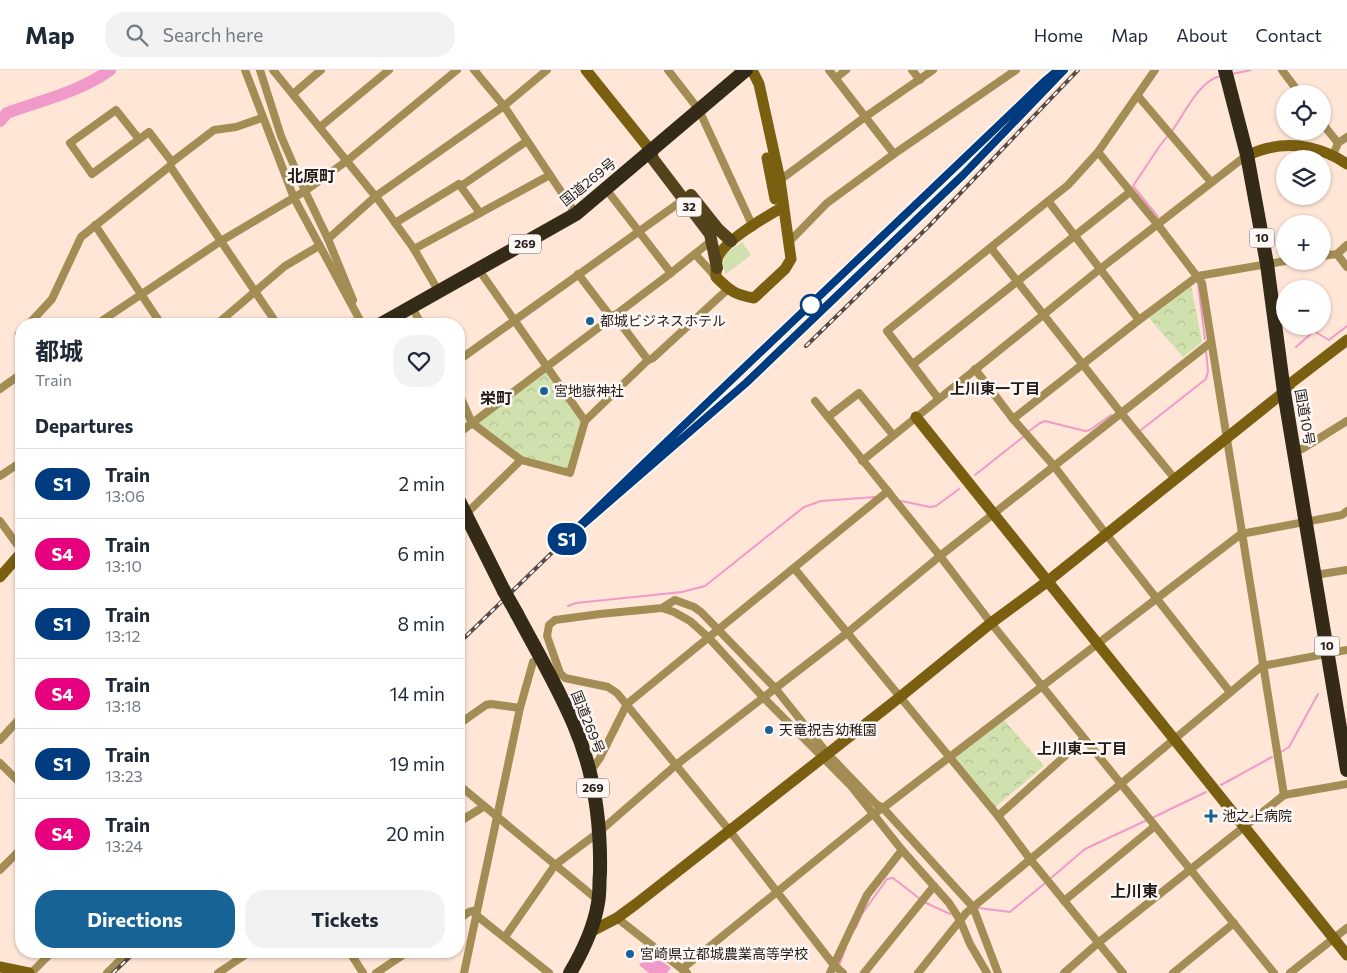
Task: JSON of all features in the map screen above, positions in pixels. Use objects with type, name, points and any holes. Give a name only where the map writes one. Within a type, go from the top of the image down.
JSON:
[{"type":"highway","name":"国道269号","points":[[393,318],[576,214],[746,70]]},
{"type":"highway","name":"国道10号","points":[[1228,75],[1275,262],[1287,387],[1319,574],[1337,652],[1347,725]]},
{"type":"highway","name":"国道10号","points":[[1287,387],[1302,449],[1310,521]]},
{"type":"highway","name":"国道269号","points":[[466,514],[574,726],[590,772],[594,793],[600,859],[599,901],[590,932],[580,956],[570,973]]},
{"type":"highway","name":"国道10号","points":[[1337,652],[1347,770]]},
{"type":"main road","name":"32","points":[[651,151],[653,159],[710,234],[716,272]]},
{"type":"main road","name":"32","points":[[651,151],[658,155],[718,229],[731,241]]},
{"type":"street","points":[[245,70],[294,198],[360,318]]},
{"type":"street","points":[[260,70],[281,136],[328,239],[361,318]]},
{"type":"street","points":[[273,70],[376,196],[414,249],[439,292]]},
{"type":"street","points":[[293,94],[321,70]]},
{"type":"street","points":[[320,127],[389,70]]},
{"type":"street","points":[[106,318],[221,241],[305,191],[348,160],[457,70]]},
{"type":"street","points":[[474,70],[504,106],[576,214]]},
{"type":"street","points":[[328,239],[376,196],[504,106],[547,70]]},
{"type":"street","points":[[586,70],[651,151]]},
{"type":"street","points":[[668,70],[699,110],[753,227]]},
{"type":"street","points":[[752,70],[759,84],[780,180],[780,209]]},
{"type":"street","points":[[695,254],[716,272],[728,289],[739,295],[754,298],[791,259],[752,70]]},
{"type":"street","points":[[829,70],[894,154]]},
{"type":"street","points":[[836,78],[846,70]]},
{"type":"street","points":[[912,70],[920,80]]},
{"type":"street","points":[[780,180],[865,117],[933,70]]},
{"type":"street","points":[[789,242],[827,203],[894,154],[1016,70]]},
{"type":"street","points":[[938,398],[887,331],[1068,185],[1098,152],[1155,70]]},
{"type":"street","points":[[1282,70],[1293,85]]},
{"type":"street","points":[[1138,96],[1211,182]]},
{"type":"street","points":[[139,139],[116,110],[70,143],[92,174],[149,132],[273,318]]},
{"type":"street","points":[[35,318],[52,299],[76,244],[81,237],[214,130],[236,128],[262,118]]},
{"type":"street","points":[[1331,134],[1338,143]]},
{"type":"street","points":[[1333,155],[1338,143],[1347,137]]},
{"type":"street","points":[[395,222],[459,184],[461,186],[527,141]]},
{"type":"street","points":[[862,461],[975,368],[1249,154],[1269,148],[1286,146],[1304,147],[1333,155],[1347,164]]},
{"type":"street","points":[[1098,152],[1158,225],[1202,283],[1210,343],[1284,794]]},
{"type":"street","points":[[414,249],[550,175]]},
{"type":"street","points":[[461,186],[480,213]]},
{"type":"street","points":[[606,189],[672,273]]},
{"type":"street","points":[[913,364],[1130,192]]},
{"type":"street","points":[[465,356],[683,200]]},
{"type":"street","points":[[1049,202],[1139,320]]},
{"type":"street","points":[[716,272],[718,257],[731,241],[780,209]]},
{"type":"street","points":[[95,225],[157,318]]},
{"type":"street","points":[[465,428],[612,316],[672,273],[711,241]]},
{"type":"street","points":[[1331,255],[1336,254],[1347,245]]},
{"type":"street","points":[[224,318],[286,266],[319,246]]},
{"type":"street","points":[[991,248],[1175,479]]},
{"type":"street","points":[[1336,254],[1347,267]]},
{"type":"street","points":[[1013,419],[1198,276],[1275,262]]},
{"type":"street","points":[[479,270],[585,421]]},
{"type":"street","points":[[578,274],[648,360]]},
{"type":"street","points":[[465,407],[472,423],[521,460],[570,473],[585,421],[648,360],[653,358],[728,289]]},
{"type":"street","points":[[412,308],[418,318]]},
{"type":"street","points":[[590,932],[617,918],[900,697],[991,623],[1048,581],[1347,340]]},
{"type":"street","points":[[505,937],[555,865],[598,832],[676,765],[847,633],[940,556],[1210,343]]},
{"type":"street","points":[[975,368],[1013,419],[1054,466],[1230,692]]},
{"type":"street","points":[[0,389],[15,378]]},
{"type":"street","points":[[828,417],[859,393],[893,435]]},
{"type":"street","points":[[815,401],[1084,739],[1274,973]]},
{"type":"street","points":[[916,417],[1347,955]]},
{"type":"street","points":[[1302,449],[1347,422]]},
{"type":"street","points":[[466,514],[521,460]]},
{"type":"street","points":[[0,476],[15,466]]},
{"type":"street","points":[[590,772],[600,758],[627,704],[888,491]]},
{"type":"street","points":[[617,918],[685,971],[873,814],[884,808],[1241,534],[1342,515],[1347,511]]},
{"type":"street","points":[[0,521],[15,542]]},
{"type":"street","points":[[0,577],[15,558]]},
{"type":"street","points":[[794,568],[998,816],[1030,859],[1123,973]]},
{"type":"street","points":[[1319,574],[1347,570]]},
{"type":"street","points":[[662,608],[675,600],[701,612],[775,688],[825,755],[902,850],[949,903],[960,920],[970,944],[988,973]]},
{"type":"street","points":[[843,973],[833,964],[729,830],[617,693],[608,687],[565,678],[560,673],[550,652],[547,636],[549,626],[554,620],[662,608],[690,621],[763,697],[876,804],[884,808],[973,908],[998,973]]},
{"type":"street","points":[[918,973],[960,920],[973,908],[1262,666],[1337,652]]},
{"type":"street","points":[[464,973],[520,708],[533,662]]},
{"type":"street","points":[[465,720],[486,705],[520,708]]},
{"type":"street","points":[[0,740],[15,724]]},
{"type":"street","points":[[998,816],[1084,739]]},
{"type":"street","points":[[0,762],[15,778]]},
{"type":"street","points":[[1064,973],[1098,943],[1284,794],[1347,784]]},
{"type":"street","points":[[465,790],[599,901]]},
{"type":"street","points":[[465,818],[483,807]]},
{"type":"street","points":[[1064,901],[1155,826]]},
{"type":"street","points":[[830,973],[867,895],[902,850]]},
{"type":"street","points":[[0,870],[15,854]]},
{"type":"street","points":[[864,973],[934,886]]},
{"type":"street","points":[[465,915],[469,912],[477,912],[549,973]]},
{"type":"street","points":[[1172,973],[1234,923]]},
{"type":"street","points":[[1290,973],[1347,928]]},
{"type":"street","points":[[0,967],[30,973],[46,958]]},
{"type":"street","points":[[107,973],[122,958]]},
{"type":"street","points":[[353,958],[363,973]]},
{"type":"street","points":[[376,973],[398,958]]},
{"type":"street","points":[[218,973],[239,959]]},
{"type":"green space","points":[[742,242],[751,255],[726,274],[723,266],[725,254]]},
{"type":"green space","points":[[1191,285],[1202,342],[1183,357],[1149,318]]},
{"type":"green space","points":[[547,367],[585,421],[570,473],[521,460],[472,423]]},
{"type":"green space","points":[[1004,720],[1044,766],[994,808],[954,758]]},
{"type":"shaded area","points":[[650,952],[671,968],[667,973],[649,973],[639,965]]},
{"type":"waterway","points":[[0,121],[7,113],[73,90],[110,70]]},
{"type":"waterway","points":[[1232,74],[1251,70]]},
{"type":"waterway","points":[[1172,131],[1187,107],[1205,84],[1220,76]]},
{"type":"waterway","points":[[1158,217],[1133,186],[1169,134]]},
{"type":"waterway","points":[[1198,284],[1205,339]]},
{"type":"waterway","points":[[1296,347],[1314,331],[1329,340],[1347,326]]},
{"type":"waterway","points":[[1141,430],[1206,379],[1208,371],[1206,351]]},
{"type":"waterway","points":[[1029,431],[1045,421],[1085,431],[1090,430],[1111,415]]},
{"type":"waterway","points":[[975,475],[1023,437]]},
{"type":"waterway","points":[[901,501],[930,507],[936,506],[959,489]]},
{"type":"waterway","points":[[568,606],[576,603],[682,592],[705,586],[804,507],[821,501],[875,497]]},
{"type":"waterway","points":[[1281,752],[1289,747],[1318,694]]},
{"type":"waterway","points":[[1221,785],[1272,757]]},
{"type":"waterway","points":[[1154,817],[1206,792]]},
{"type":"waterway","points":[[1051,878],[1085,849],[1145,821]]},
{"type":"waterway","points":[[855,929],[862,914],[887,879],[893,878],[920,899]]},
{"type":"waterway","points":[[979,908],[1010,912],[1044,884]]},
{"type":"waterway","points":[[924,902],[950,914]]},
{"type":"waterway","points":[[839,966],[846,947]]},
{"type":"railway","points":[[465,637],[565,540],[746,383],[963,175],[1064,70]]},
{"type":"railway","points":[[806,346],[930,225],[1078,70]]},
{"type":"railway","points":[[645,462],[1039,86]]},
{"type":"railway","points":[[113,973],[129,958]]},
{"type":"train","name":"S1","points":[[1058,70],[662,445],[565,540],[595,516],[746,383],[963,175],[1064,70]]},
{"type":"place","name":"都城ビジネスホテル","points":[[590,321]]},
{"type":"place","name":"宮地嶽神社","points":[[544,391]]},
{"type":"place","name":"天竜祝吉幼稚園","points":[[769,730]]},
{"type":"place","name":"池之上病院","points":[[1211,816]]},
{"type":"place","name":"宮崎県立都城農業高等学校","points":[[630,954]]},
{"type":"district","name":"北原町","points":[[311,176]]},
{"type":"district","name":"上川東一丁目","points":[[995,389]]},
{"type":"district","name":"栄町","points":[[496,398]]},
{"type":"district","name":"上川東二丁目","points":[[1082,749]]},
{"type":"district","name":"上川東","points":[[1134,891]]}]
